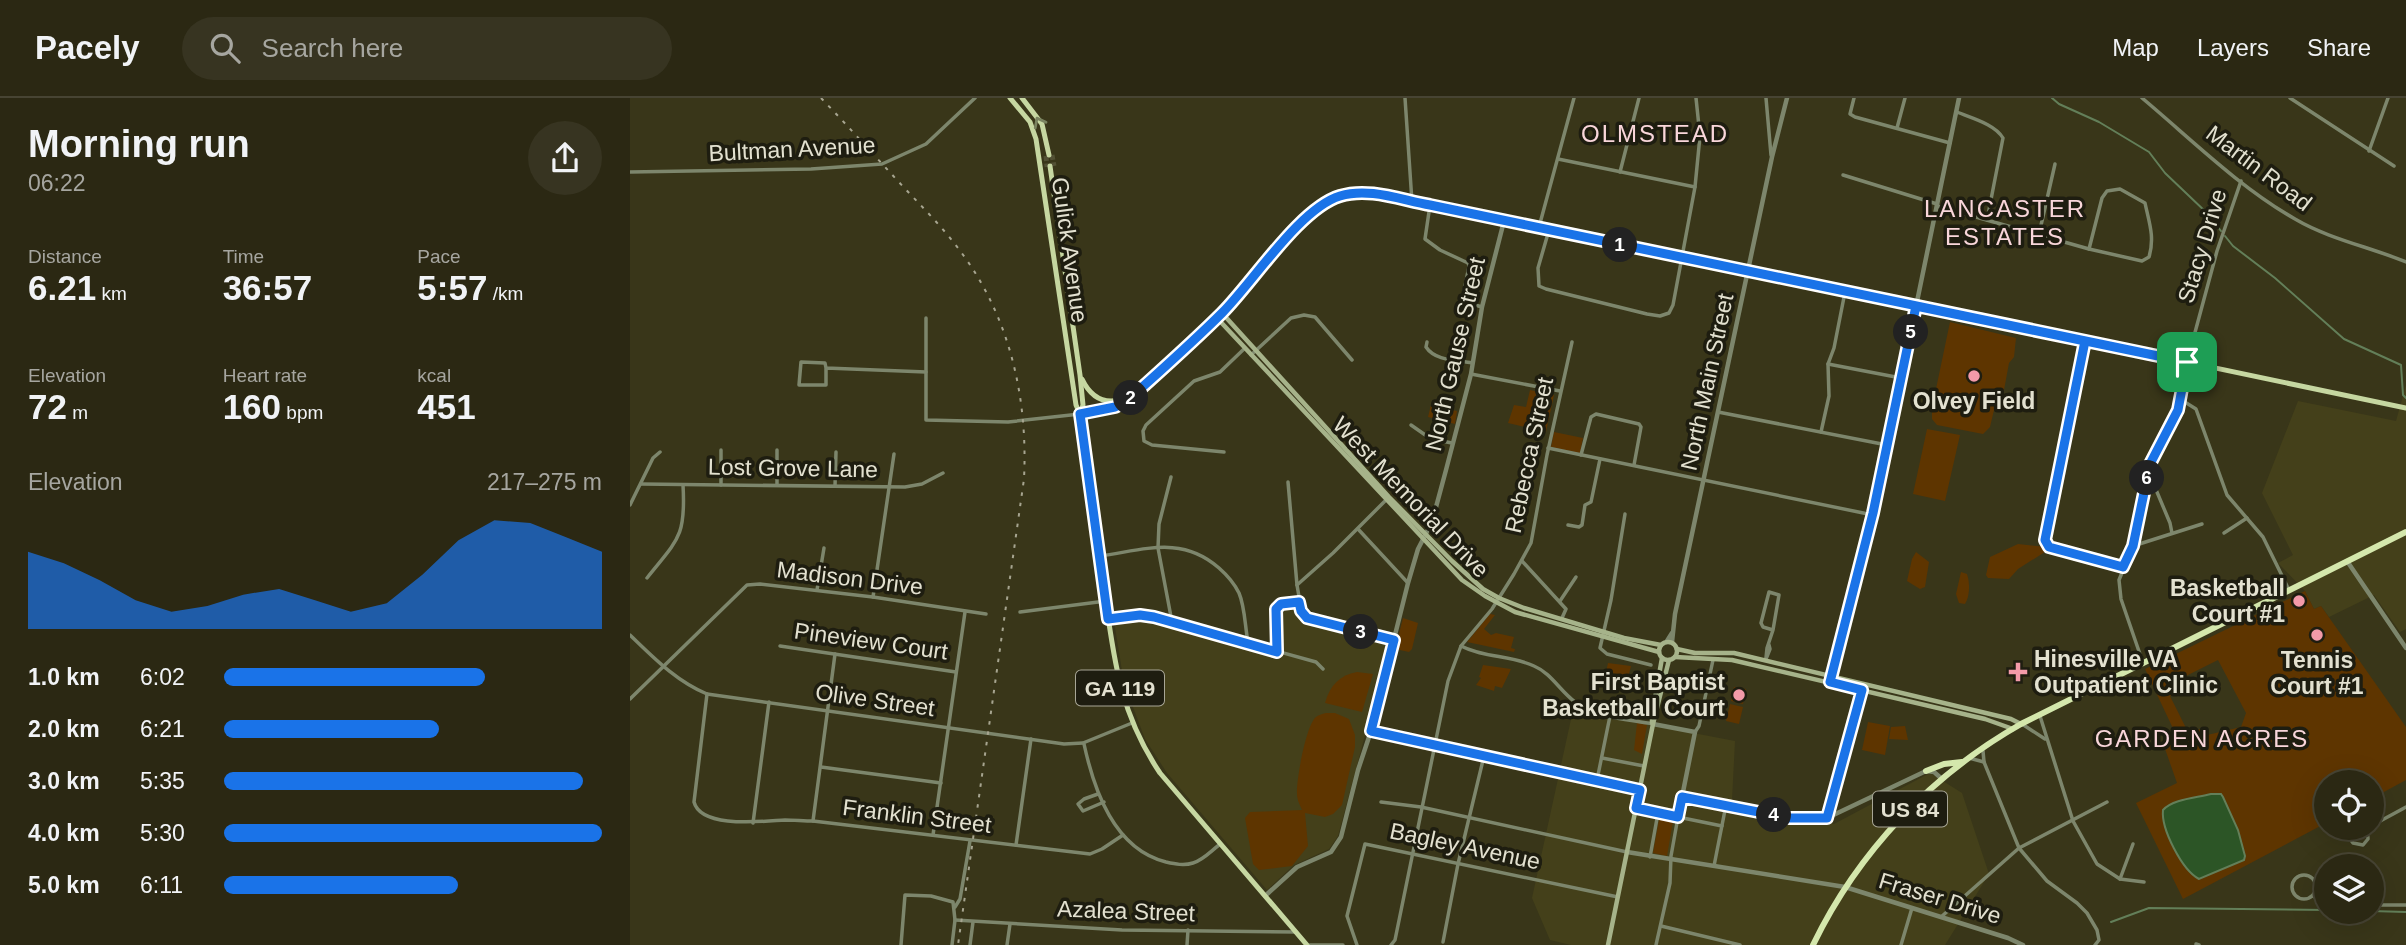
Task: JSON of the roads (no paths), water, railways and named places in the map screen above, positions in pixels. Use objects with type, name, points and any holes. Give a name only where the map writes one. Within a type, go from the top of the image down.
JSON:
[{"type":"highway","name":"US 84","points":[[1813,945],[1845,887],[1880,839],[1942,779],[1982,748],[2021,724],[2406,532]]},
{"type":"highway","points":[[1926,771],[1966,760]]},
{"type":"main road","name":"Gulick Avenue","points":[[1010,98],[1030,122],[1036,139],[1076,405],[1080,414]]},
{"type":"main road","points":[[1022,98],[1042,124],[1049,154]]},
{"type":"main road","name":"GA 119","points":[[1051,166],[1080,375],[1083,405],[1080,414],[1120,690],[1132,723],[1160,773],[1219,845],[1308,945]]},
{"type":"main road","points":[[1080,414],[1119,406],[1134,395],[1219,315],[1302,221],[1322,204],[1340,196],[1358,193],[1430,205],[1748,270],[2406,408]]},
{"type":"main road","name":"West Memorial Drive","points":[[1219,315],[1423,541],[1462,580],[1498,600],[1562,618],[1626,645],[1660,655]]},
{"type":"main road","points":[[1063,318],[1072,317]]},
{"type":"main road","points":[[1080,375],[1090,393],[1101,400],[1113,402],[1134,395]]},
{"type":"main road","name":"West Memorial Drive","points":[[1387,499],[1467,576],[1515,612],[1661,645]]},
{"type":"main road","points":[[1653,724],[1661,645],[1670,642],[1677,649],[1695,653],[1734,653],[1766,659],[1830,679]]},
{"type":"main road","points":[[1675,657],[1677,649]]},
{"type":"main road","points":[[1660,655],[1669,660]]},
{"type":"main road","points":[[1608,945],[1644,766],[1669,660],[1675,657],[1732,660],[1830,679],[2002,723],[2012,729]]},
{"type":"main road","points":[[1863,687],[2011,719],[2021,724]]},
{"type":"street","name":"Bultman Avenue","points":[[630,172],[811,169],[882,164],[926,144],[975,98]]},
{"type":"street","points":[[1405,98],[1412,202]]},
{"type":"street","points":[[1539,228],[1574,98]]},
{"type":"street","points":[[1620,172],[1639,98]]},
{"type":"street","points":[[1549,230],[1538,268],[1539,286],[1647,314],[1660,316],[1669,313],[1673,305],[1695,187],[1700,136],[1696,98]]},
{"type":"street","points":[[1766,98],[1772,157]]},
{"type":"street","name":"North Main Street","points":[[1670,642],[1772,157],[1787,98]]},
{"type":"street","points":[[1854,98],[1850,114],[1950,143]]},
{"type":"street","points":[[1897,128],[1905,98]]},
{"type":"street","points":[[1830,679],[1873,515],[1959,98]]},
{"type":"street","name":"Martin Road","points":[[2143,98],[2241,181],[2294,219],[2406,261]]},
{"type":"street","points":[[2290,98],[2394,166]]},
{"type":"street","points":[[2369,151],[2388,98]]},
{"type":"street","points":[[1957,112],[1991,128],[2003,138],[1987,220]]},
{"type":"street","points":[[1558,159],[1695,187]]},
{"type":"street","points":[[2039,234],[2055,164]]},
{"type":"street","points":[[1843,175],[2089,250],[2142,261],[2149,257],[2152,247],[2146,203],[2128,191],[2107,191],[2102,198],[2089,250]]},
{"type":"street","name":"Stacy Drive","points":[[2123,567],[2133,546],[2153,457],[2173,423],[2217,251],[2241,181]]},
{"type":"street","points":[[1430,205],[1425,239],[1440,250],[1468,263],[1462,300],[1482,307]]},
{"type":"street","name":"North Gause Street","points":[[1265,896],[1294,869],[1325,856],[1337,845],[1371,731],[1415,559],[1436,509],[1471,374],[1482,307],[1504,220]]},
{"type":"street","points":[[1821,432],[1829,396],[1828,364],[1845,292]]},
{"type":"street","points":[[1254,353],[1291,318],[1304,315],[1315,317],[1352,360]]},
{"type":"street","points":[[926,318],[925,418],[930,421],[1008,422],[1080,414]]},
{"type":"street","points":[[2085,341],[2045,540],[2049,547],[2123,567],[2119,589],[2143,663]]},
{"type":"street","points":[[1427,342],[1426,347],[1430,352],[1440,357],[1472,363]]},
{"type":"street","name":"Rebecca Street","points":[[1391,945],[1395,940],[1448,681],[1461,646],[1492,609],[1531,543],[1548,448],[1572,342]]},
{"type":"street","points":[[1224,453],[1152,445],[1144,441],[1143,431],[1146,425],[1194,381],[1220,372],[1246,346]]},
{"type":"street","points":[[801,362],[825,363],[826,368],[826,385],[799,385],[801,362]]},
{"type":"street","points":[[1828,364],[1901,378]]},
{"type":"street","points":[[826,368],[926,372]]},
{"type":"street","points":[[1471,374],[1560,391]]},
{"type":"street","points":[[2180,399],[2196,410],[2224,489],[2263,537],[2289,590]]},
{"type":"street","points":[[1718,412],[1887,445]]},
{"type":"street","points":[[1581,455],[1591,417],[1596,414],[1639,424],[1641,430],[1634,465]]},
{"type":"street","points":[[1411,425],[1431,439],[1452,443]]},
{"type":"street","points":[[1548,448],[1873,515]]},
{"type":"street","points":[[721,450],[721,485]]},
{"type":"street","points":[[777,450],[777,485]]},
{"type":"street","points":[[630,505],[653,458],[660,452]]},
{"type":"street","points":[[835,452],[835,486]]},
{"type":"street","points":[[873,597],[894,454]]},
{"type":"street","points":[[1568,525],[1581,526],[1585,505],[1591,502],[1600,458]]},
{"type":"street","points":[[2149,472],[2172,533]]},
{"type":"street","name":"Lost Grove Lane","points":[[641,484],[889,487],[912,486],[943,473]]},
{"type":"street","points":[[1171,477],[1159,524],[1158,548],[1172,622]]},
{"type":"street","points":[[1288,482],[1301,611],[1307,618],[1394,640]]},
{"type":"street","points":[[647,578],[673,547],[682,530],[683,485]]},
{"type":"street","points":[[1297,584],[1387,499]]},
{"type":"street","points":[[1625,514],[1600,648],[1607,654],[1651,665]]},
{"type":"street","points":[[2224,533],[2247,517]]},
{"type":"street","points":[[2133,546],[2202,524]]},
{"type":"street","points":[[1358,529],[1408,583]]},
{"type":"street","points":[[1100,556],[1173,547],[1195,550],[1230,579],[1240,595],[1248,643]]},
{"type":"street","points":[[817,590],[824,548]]},
{"type":"street","points":[[1522,560],[1566,609],[1562,618]]},
{"type":"street","points":[[2347,561],[2406,648]]},
{"type":"street","points":[[1560,601],[1576,577]]},
{"type":"street","name":"Madison Drive","points":[[630,699],[747,585],[817,590],[986,614]]},
{"type":"street","points":[[1766,659],[1770,649],[1779,595],[1769,592],[1761,624],[1773,630]]},
{"type":"street","points":[[1020,612],[1106,601]]},
{"type":"street","points":[[1277,652],[1276,609],[1281,604],[1299,602]]},
{"type":"street","points":[[933,835],[965,612]]},
{"type":"street","points":[[1108,619],[1140,615],[1172,622],[1316,662],[1323,669]]},
{"type":"street","name":"Olive Street","points":[[630,635],[663,668],[707,694],[1064,744],[1083,743],[1132,723]]},
{"type":"street","name":"Pineview Court","points":[[780,646],[956,672]]},
{"type":"street","points":[[1461,646],[1477,653],[1535,666],[1547,674],[1567,696],[1587,710],[1695,732]]},
{"type":"street","points":[[813,821],[835,654]]},
{"type":"street","points":[[1656,945],[1678,817],[1713,659]]},
{"type":"street","points":[[1827,818],[1863,687]]},
{"type":"street","name":"Franklin Street","points":[[707,694],[694,802],[696,809],[707,817],[753,823],[813,821],[1090,854],[1123,835]]},
{"type":"street","points":[[753,823],[769,702]]},
{"type":"street","points":[[2040,715],[2073,821],[2097,864],[2120,879],[2144,883]]},
{"type":"street","points":[[1597,780],[1610,716]]},
{"type":"street","points":[[2021,724],[2046,741]]},
{"type":"street","points":[[1371,731],[1640,790]]},
{"type":"street","points":[[1016,845],[1031,739]]},
{"type":"street","points":[[1083,743],[1098,794],[1123,835],[1147,855],[1178,864],[1197,861],[1219,845]]},
{"type":"street","points":[[1982,748],[1984,762],[2019,848],[2047,881],[2077,903],[2087,914],[2097,930],[2099,940],[2105,945]]},
{"type":"street","points":[[1443,942],[1484,755]]},
{"type":"street","points":[[1602,758],[1644,766]]},
{"type":"street","points":[[1966,760],[1984,762]]},
{"type":"street","points":[[821,767],[941,783]]},
{"type":"street","points":[[1682,797],[1789,818],[1827,818],[1926,771],[1933,771],[1942,779]]},
{"type":"street","points":[[1098,794],[1078,804],[1083,811],[1104,802]]},
{"type":"street","points":[[1381,802],[1421,807],[1627,852]]},
{"type":"street","points":[[1941,917],[2019,848],[2107,802]]},
{"type":"street","points":[[1714,866],[1726,805]]},
{"type":"street","points":[[2384,819],[2406,807]]},
{"type":"street","points":[[1636,808],[1722,826]]},
{"type":"street","points":[[1650,857],[1658,813]]},
{"type":"street","points":[[2368,827],[2368,839],[2363,845],[2353,843],[2351,835],[2368,827]]},
{"type":"street","points":[[955,907],[960,899],[970,840]]},
{"type":"street","name":"Bagley Avenue","points":[[1357,945],[1347,916],[1365,844],[1618,897]]},
{"type":"street","points":[[2120,879],[2133,844]]},
{"type":"street","name":"Fraser Drive","points":[[1627,852],[1845,887],[2023,945]]},
{"type":"street","points":[[2304,875],[2313,879],[2316,888],[2313,895],[2303,899],[2295,895],[2292,888],[2295,880],[2304,875]]},
{"type":"street","points":[[901,945],[905,895],[947,898],[953,902],[955,920],[952,945]]},
{"type":"street","points":[[2384,905],[2406,905]]},
{"type":"street","points":[[1902,945],[1912,908]]},
{"type":"street","name":"Azalea Street","points":[[955,920],[1109,930],[1296,932]]},
{"type":"street","points":[[970,945],[973,922]]},
{"type":"street","points":[[1007,945],[1010,924]]},
{"type":"street","points":[[1661,926],[1740,945]]},
{"type":"street","points":[[1187,945],[1188,930]]},
{"type":"street","points":[[2095,945],[2099,940]]},
{"type":"street","points":[[1308,945],[1343,945]]},
{"type":"waterway","points":[[2052,98],[2149,152],[2165,173],[2208,214],[2221,231]]},
{"type":"waterway","points":[[2225,236],[2233,246],[2275,278],[2344,339],[2401,365],[2403,395],[2406,398]]},
{"type":"waterway","points":[[2111,922],[2149,908],[2314,910]]},
{"type":"waterway","points":[[2384,911],[2406,912]]},
{"type":"tunnel","points":[[1052,155],[1054,166]]},
{"type":"tunnel","points":[[1046,156],[1047,167]]},
{"type":"railway","points":[[821,98],[961,252],[978,277],[1004,331],[1019,389],[1023,419],[1024,479],[958,945]]},
{"type":"place","name":"Olvey Field","points":[[1974,376]]},
{"type":"place","name":"Basketball Court #1","points":[[2299,601]]},
{"type":"place","name":"Tennis Court #1","points":[[2317,635]]},
{"type":"place","name":"Hinesville VA Outpatient Clinic","points":[[2018,672]]},
{"type":"place","name":"First Baptist Basketball Court","points":[[1739,695]]},
{"type":"district","name":"OLMSTEAD","points":[[1655,133]]},
{"type":"district","name":"LANCASTER ESTATES","points":[[2005,222]]},
{"type":"district","name":"GARDEN ACRES","points":[[2202,738]]}]
